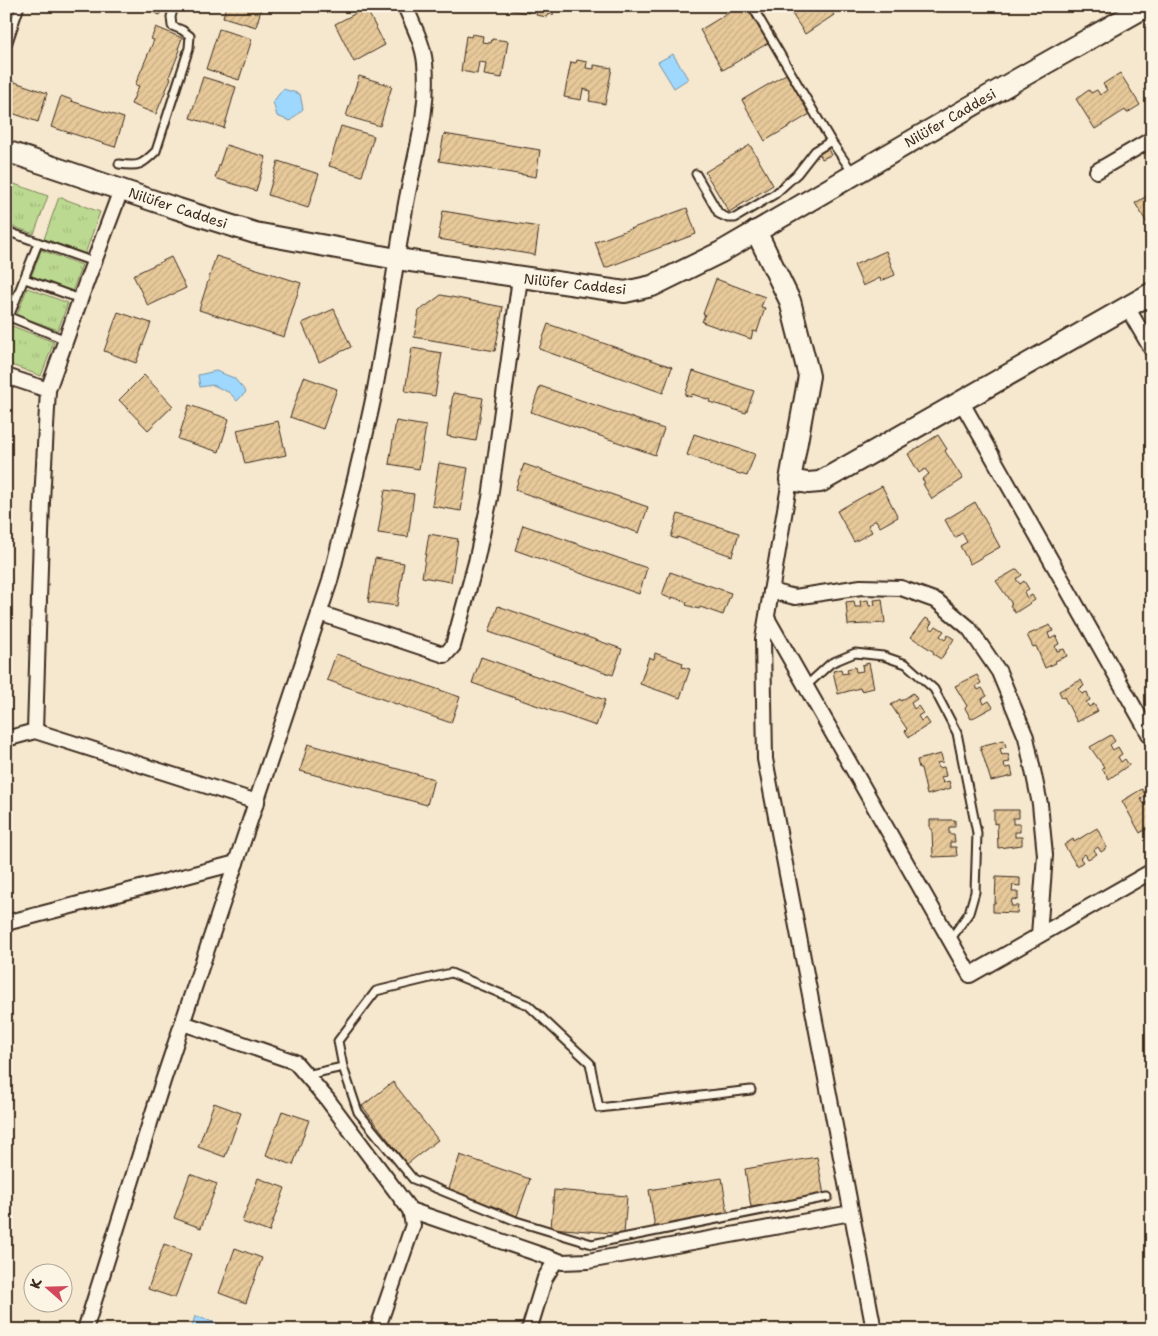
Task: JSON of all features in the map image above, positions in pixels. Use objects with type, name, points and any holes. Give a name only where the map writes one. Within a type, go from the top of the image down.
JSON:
[{"type":"street","name":"Nilüfer Caddesi","points":[[6,151],[121,190],[255,232],[397,259],[625,292],[652,286],[721,252],[1018,78],[1147,6]]},
{"type":"street","points":[[85,1330],[118,1220],[330,581],[366,430],[405,207],[424,118],[425,62],[410,8]]},
{"type":"street","points":[[1097,171],[1152,139]]},
{"type":"street","points":[[36,731],[42,501],[48,390],[121,190]]},
{"type":"street","points":[[756,231],[790,301],[809,376],[763,639],[765,759],[874,1330]]},
{"type":"street","points":[[319,613],[445,655],[453,646],[476,562],[491,492],[520,278]]},
{"type":"street","points":[[790,480],[808,483],[820,482],[1152,292]]},
{"type":"street","points":[[1127,307],[1152,350]]},
{"type":"street","points":[[6,376],[48,390]]},
{"type":"street","points":[[961,402],[1152,739]]},
{"type":"street","points":[[771,591],[795,597],[861,586],[902,588],[937,601],[969,628],[999,672],[1026,737],[1040,804],[1045,856],[1039,935]]},
{"type":"street","points":[[767,618],[970,975],[1152,871]]},
{"type":"street","points":[[6,739],[36,731],[257,802]]},
{"type":"street","points":[[6,923],[236,863]]},
{"type":"street","points":[[183,1023],[295,1062],[327,1099],[410,1210],[413,1225],[378,1330]]},
{"type":"street","points":[[410,1210],[562,1262],[588,1261],[851,1213]]},
{"type":"street","points":[[529,1330],[545,1278],[556,1260]]},
{"type":"lane","points":[[6,48],[20,6]]},
{"type":"lane","points":[[119,164],[133,166],[144,163],[156,151],[189,48],[190,36],[172,26],[171,18],[174,6]]},
{"type":"lane","points":[[752,6],[831,141],[854,175]]},
{"type":"lane","points":[[696,174],[719,214],[728,218],[735,218],[775,194],[797,174],[815,151],[831,141]]},
{"type":"lane","points":[[6,232],[94,262]]},
{"type":"lane","points":[[38,243],[8,317],[66,340]]},
{"type":"lane","points":[[25,279],[80,299]]},
{"type":"lane","points":[[806,686],[831,663],[854,653],[883,656],[906,664],[934,689],[957,733],[977,833],[975,892],[969,912],[950,940]]},
{"type":"lane","points":[[751,1090],[599,1108],[590,1063],[528,1005],[451,973],[376,990],[338,1041],[343,1067],[358,1112],[413,1179],[516,1221],[592,1244],[828,1197]]},
{"type":"lane","points":[[306,1075],[343,1067]]},
{"type":"green space","points":[[6,181],[48,196],[34,234],[6,224]]},
{"type":"green space","points":[[59,197],[100,212],[85,254],[44,239]]},
{"type":"green space","points":[[41,250],[82,265],[72,292],[31,277]]},
{"type":"green space","points":[[27,288],[68,303],[58,330],[17,315]]},
{"type":"green space","points":[[12,326],[54,342],[41,376],[6,363],[6,341]]},
{"type":"water","points":[[673,54],[688,79],[674,88],[658,62]]},
{"type":"water","points":[[283,89],[300,94],[303,109],[290,121],[277,116],[273,102]]},
{"type":"water","points":[[216,371],[234,378],[246,392],[237,401],[230,393],[213,385],[200,387],[198,375]]},
{"type":"water","points":[[195,1316],[223,1325],[221,1330],[191,1330]]},
{"type":"building","points":[[137,6],[162,6],[160,15]]},
{"type":"building","points":[[226,6],[262,6],[256,27],[223,17]]},
{"type":"building","points":[[512,6],[530,6],[529,13],[511,10]]},
{"type":"building","points":[[538,6],[554,6],[553,15],[548,14],[547,17],[536,15]]},
{"type":"building","points":[[740,6],[746,6],[768,43],[723,70],[700,30]]},
{"type":"building","points":[[787,6],[828,6],[834,15],[805,34]]},
{"type":"building","points":[[366,8],[385,45],[354,62],[335,24]]},
{"type":"building","points":[[156,27],[182,38],[178,49],[180,50],[169,77],[171,78],[156,114],[131,104],[139,86],[135,85],[154,40],[151,39]]},
{"type":"building","points":[[219,29],[252,39],[239,80],[206,69]]},
{"type":"building","points":[[472,34],[483,36],[482,42],[491,43],[492,39],[508,41],[502,78],[484,75],[486,63],[479,62],[477,74],[461,71],[466,36],[471,37]]},
{"type":"building","points":[[577,60],[587,62],[586,68],[594,69],[594,65],[612,68],[605,104],[589,101],[591,91],[583,89],[581,100],[564,97],[571,62],[576,63]]},
{"type":"building","points":[[1120,73],[1140,105],[1127,113],[1125,110],[1095,129],[1076,99],[1089,90],[1091,93],[1097,90],[1100,95],[1107,90],[1103,84]]},
{"type":"building","points":[[786,74],[810,114],[765,141],[742,100]]},
{"type":"building","points":[[359,76],[392,86],[380,126],[346,116]]},
{"type":"building","points":[[203,77],[236,87],[224,128],[190,118]]},
{"type":"building","points":[[6,79],[47,93],[38,122],[6,111]]},
{"type":"building","points":[[61,96],[124,118],[115,147],[51,127]]},
{"type":"building","points":[[341,126],[374,136],[362,176],[329,166]]},
{"type":"building","points":[[444,134],[540,150],[536,177],[439,161]]},
{"type":"building","points":[[226,145],[266,157],[256,191],[215,178]]},
{"type":"building","points":[[750,145],[773,185],[729,212],[705,172]]},
{"type":"building","points":[[828,149],[831,155],[822,159],[819,153]]},
{"type":"building","points":[[278,161],[319,174],[308,208],[268,195]]},
{"type":"building","points":[[1152,193],[1152,231],[1135,203]]},
{"type":"building","points":[[687,208],[696,234],[605,268],[595,242]]},
{"type":"building","points":[[443,211],[539,227],[535,255],[438,239]]},
{"type":"building","points":[[886,251],[895,275],[881,281],[880,278],[863,286],[854,265]]},
{"type":"building","points":[[216,256],[301,283],[284,337],[199,310]]},
{"type":"building","points":[[171,257],[186,288],[148,306],[133,275]]},
{"type":"building","points":[[716,279],[765,297],[761,307],[765,308],[757,332],[753,331],[751,339],[702,322],[705,314],[703,314]]},
{"type":"building","points":[[441,295],[503,307],[495,351],[414,337],[419,311]]},
{"type":"building","points":[[334,309],[351,347],[319,362],[302,323]]},
{"type":"building","points":[[118,312],[151,323],[136,363],[104,351]]},
{"type":"building","points":[[548,324],[672,367],[663,393],[539,349]]},
{"type":"building","points":[[412,348],[442,353],[435,396],[405,391]]},
{"type":"building","points":[[693,371],[754,391],[746,413],[709,402],[710,400],[692,394],[691,397],[685,395]]},
{"type":"building","points":[[144,375],[173,406],[148,430],[119,400]]},
{"type":"building","points":[[304,377],[337,389],[323,429],[290,417]]},
{"type":"building","points":[[540,386],[664,429],[655,455],[531,412]]},
{"type":"building","points":[[453,393],[483,398],[476,441],[447,436]]},
{"type":"building","points":[[189,405],[229,419],[219,452],[178,439]]},
{"type":"building","points":[[278,421],[286,455],[245,464],[237,430]]},
{"type":"building","points":[[396,421],[426,426],[419,469],[389,464]]},
{"type":"building","points":[[694,434],[755,454],[747,476],[710,465],[710,463],[687,455]]},
{"type":"building","points":[[938,435],[947,449],[945,451],[963,479],[932,499],[922,479],[929,474],[925,469],[919,473],[908,454]]},
{"type":"building","points":[[439,463],[468,468],[461,511],[432,506]]},
{"type":"building","points":[[524,464],[648,507],[639,533],[515,490]]},
{"type":"building","points":[[882,486],[898,517],[880,527],[876,520],[868,525],[872,532],[854,542],[837,511]]},
{"type":"building","points":[[385,490],[414,494],[408,537],[378,533]]},
{"type":"building","points":[[975,502],[1000,547],[970,564],[960,546],[967,542],[962,533],[955,538],[945,520]]},
{"type":"building","points":[[678,514],[739,533],[732,556],[677,537],[677,539],[671,537]]},
{"type":"building","points":[[523,525],[647,568],[639,594],[515,550]]},
{"type":"building","points":[[429,534],[458,539],[451,582],[422,577]]},
{"type":"building","points":[[375,558],[404,563],[397,606],[368,602]]},
{"type":"building","points":[[1017,569],[1022,575],[1016,579],[1020,584],[1024,581],[1029,589],[1024,592],[1027,598],[1032,595],[1035,600],[1015,613],[1010,605],[1012,604],[996,581]]},
{"type":"building","points":[[670,572],[731,593],[723,615],[700,607],[699,609],[686,605],[687,602],[662,595]]},
{"type":"building","points":[[882,599],[885,623],[848,625],[846,602],[854,601],[855,607],[861,607],[860,601],[868,600],[869,606],[875,605],[874,600]]},
{"type":"building","points":[[498,606],[622,649],[613,675],[489,632]]},
{"type":"building","points":[[926,618],[932,622],[929,627],[933,630],[936,626],[944,631],[940,636],[945,640],[948,635],[954,639],[941,659],[933,654],[934,652],[911,637]]},
{"type":"building","points":[[1050,625],[1053,631],[1048,633],[1050,639],[1056,636],[1059,644],[1055,646],[1057,651],[1064,649],[1067,656],[1045,668],[1036,646],[1033,647],[1027,635]]},
{"type":"building","points":[[655,653],[683,663],[682,667],[690,669],[680,698],[640,684],[649,657],[654,659]]},
{"type":"building","points":[[336,654],[460,697],[451,723],[327,680]]},
{"type":"building","points":[[481,657],[605,700],[596,726],[472,683]]},
{"type":"building","points":[[869,663],[874,688],[861,691],[860,688],[838,694],[833,671],[841,669],[842,674],[848,673],[847,669],[855,667],[856,672],[863,671],[862,665]]},
{"type":"building","points":[[977,675],[981,683],[976,686],[978,690],[982,688],[987,696],[982,699],[984,704],[989,701],[993,707],[971,719],[965,708],[967,706],[955,686]]},
{"type":"building","points":[[1081,680],[1084,686],[1079,689],[1082,694],[1087,692],[1090,700],[1086,702],[1089,707],[1094,704],[1098,711],[1077,722],[1059,691]]},
{"type":"building","points":[[913,693],[917,699],[911,703],[914,709],[918,706],[923,713],[918,716],[921,721],[926,718],[930,724],[909,737],[905,731],[907,729],[891,705]]},
{"type":"building","points":[[1111,735],[1115,741],[1110,745],[1113,750],[1118,747],[1122,754],[1118,757],[1121,762],[1125,759],[1129,765],[1109,779],[1102,769],[1104,767],[1090,747]]},
{"type":"building","points":[[1004,740],[1006,747],[1000,749],[1002,755],[1008,754],[1010,762],[1004,763],[1005,768],[1011,767],[1013,776],[991,781],[980,746]]},
{"type":"building","points":[[308,744],[434,779],[427,805],[300,771]]},
{"type":"building","points":[[941,754],[943,762],[937,763],[938,768],[944,767],[946,776],[941,777],[943,783],[949,781],[951,788],[927,795],[921,768],[919,768],[917,760]]},
{"type":"building","points":[[1142,789],[1146,796],[1141,799],[1144,804],[1149,801],[1152,806],[1152,811],[1149,813],[1152,818],[1152,826],[1140,833],[1122,801]]},
{"type":"building","points":[[994,810],[1019,810],[1019,818],[1013,818],[1013,824],[1020,824],[1020,832],[1015,832],[1015,837],[1022,837],[1022,845],[998,848],[997,823],[994,824]]},
{"type":"building","points":[[930,820],[955,820],[955,827],[949,827],[949,834],[954,834],[955,842],[950,842],[950,847],[956,847],[957,856],[933,857]]},
{"type":"building","points":[[1097,828],[1107,848],[1101,852],[1098,847],[1094,850],[1097,854],[1088,859],[1085,854],[1080,858],[1083,862],[1077,866],[1064,845],[1073,839],[1074,842]]},
{"type":"building","points":[[996,877],[1020,878],[1020,886],[1013,885],[1012,892],[1018,892],[1018,900],[1012,899],[1011,906],[1018,906],[1017,913],[993,912]]},
{"type":"building","points":[[393,1082],[438,1140],[407,1164],[362,1106]]},
{"type":"building","points":[[214,1103],[241,1113],[225,1157],[198,1147]]},
{"type":"building","points":[[282,1111],[309,1120],[293,1165],[266,1155]]},
{"type":"building","points":[[460,1155],[530,1179],[517,1216],[448,1192]]},
{"type":"building","points":[[817,1157],[824,1195],[751,1207],[745,1169]]},
{"type":"building","points":[[190,1174],[217,1184],[201,1228],[174,1218]]},
{"type":"building","points":[[258,1178],[285,1188],[269,1232],[242,1222]]},
{"type":"building","points":[[722,1178],[728,1216],[655,1228],[649,1190]]},
{"type":"building","points":[[554,1190],[627,1196],[624,1234],[551,1228]]},
{"type":"building","points":[[164,1244],[191,1254],[175,1298],[148,1289]]},
{"type":"building","points":[[235,1248],[262,1258],[246,1303],[219,1293]]}]
